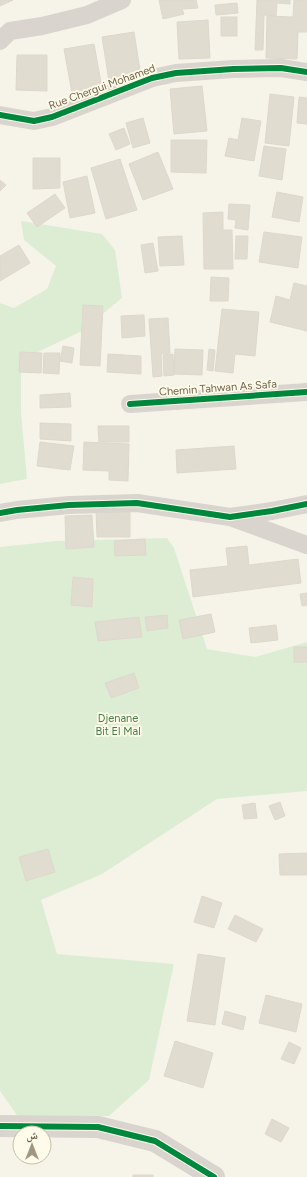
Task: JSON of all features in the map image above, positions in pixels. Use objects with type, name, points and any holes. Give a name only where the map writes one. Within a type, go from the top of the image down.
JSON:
[{"type":"street","points":[[0,42],[10,30],[42,26],[87,15],[122,0]]},
{"type":"street","name":"Rue Chergui Mohamed","points":[[0,115],[34,121],[46,118],[152,78],[176,73],[233,68],[281,68],[307,72]]},
{"type":"street","name":"Chemin Tahwan As Safa","points":[[130,404],[307,392]]},
{"type":"street","points":[[0,513],[69,504],[137,503],[230,517],[307,545]]},
{"type":"street","points":[[230,517],[307,504]]},
{"type":"street","points":[[0,1126],[98,1127],[155,1141],[214,1177]]},
{"type":"green space","points":[[21,221],[102,234],[115,250],[122,298],[82,331],[21,360],[21,412],[27,479],[0,484],[0,303],[14,308],[47,289],[56,266],[24,240]]},
{"type":"green space","name":"Djenane Bit El Mal","points":[[167,538],[174,548],[207,649],[255,657],[307,642],[307,791],[217,799],[102,874],[41,900],[57,954],[174,964],[149,1080],[109,1116],[19,1118],[0,1091],[0,547],[56,541]]},
{"type":"building","points":[[0,0],[13,0],[0,6]]},
{"type":"building","points":[[159,0],[196,0],[198,8],[182,9],[184,14],[163,19]]},
{"type":"building","points":[[257,0],[290,0],[290,4],[277,3],[276,16],[264,15],[263,50],[255,50]]},
{"type":"building","points":[[294,0],[307,0],[307,32],[298,32],[297,59],[266,58],[267,16],[293,17]]},
{"type":"building","points":[[237,3],[238,13],[216,15],[215,5]]},
{"type":"building","points":[[221,17],[237,17],[237,36],[221,36]]},
{"type":"building","points":[[208,20],[210,58],[179,59],[177,22]]},
{"type":"building","points":[[134,32],[141,76],[109,81],[102,37]]},
{"type":"building","points":[[94,44],[102,88],[72,93],[64,49]]},
{"type":"building","points":[[17,55],[47,55],[47,91],[16,90]]},
{"type":"building","points":[[202,86],[207,131],[174,134],[170,89]]},
{"type":"building","points":[[270,94],[294,97],[289,146],[265,143]]},
{"type":"building","points":[[299,97],[307,98],[307,124],[297,123]]},
{"type":"building","points":[[143,118],[150,143],[133,148],[126,123]]},
{"type":"building","points":[[242,118],[261,121],[254,161],[225,156],[229,138],[238,140]]},
{"type":"building","points":[[124,128],[130,144],[116,150],[109,134]]},
{"type":"building","points":[[171,140],[207,140],[206,173],[171,172]]},
{"type":"building","points":[[264,146],[286,149],[282,180],[259,176]]},
{"type":"building","points":[[158,152],[173,189],[143,200],[129,164]]},
{"type":"building","points":[[33,158],[60,158],[60,188],[33,189]]},
{"type":"building","points":[[120,159],[137,210],[106,219],[91,168]]},
{"type":"building","points":[[87,176],[95,213],[70,218],[63,182]]},
{"type":"building","points":[[0,180],[6,185],[0,191]]},
{"type":"building","points":[[277,192],[303,197],[299,222],[272,217]]},
{"type":"building","points":[[55,194],[65,208],[37,227],[27,213]]},
{"type":"building","points":[[229,204],[250,205],[248,230],[235,228],[236,220],[228,219]]},
{"type":"building","points":[[223,212],[223,230],[232,230],[233,269],[204,269],[203,213]]},
{"type":"building","points":[[264,232],[302,237],[298,268],[259,262]]},
{"type":"building","points":[[182,236],[184,265],[160,266],[158,237]]},
{"type":"building","points":[[236,236],[248,236],[247,259],[235,259]]},
{"type":"building","points":[[153,243],[158,271],[145,273],[141,245]]},
{"type":"building","points":[[19,245],[30,263],[0,281],[0,256]]},
{"type":"building","points":[[211,277],[229,278],[228,301],[210,301]]},
{"type":"building","points":[[294,283],[307,286],[307,331],[270,322],[276,296],[290,300]]},
{"type":"building","points":[[83,305],[103,306],[100,366],[80,365]]},
{"type":"building","points":[[222,309],[259,312],[255,356],[235,354],[233,373],[215,371]]},
{"type":"building","points":[[144,315],[145,336],[122,338],[121,316]]},
{"type":"building","points":[[168,318],[170,353],[161,354],[162,376],[153,377],[149,319]]},
{"type":"building","points":[[63,346],[74,348],[72,363],[60,361]]},
{"type":"building","points":[[175,349],[203,350],[202,375],[174,374]]},
{"type":"building","points":[[209,349],[215,350],[213,371],[207,370]]},
{"type":"building","points":[[20,352],[42,353],[41,373],[19,372]]},
{"type":"building","points":[[44,353],[60,353],[59,374],[43,373]]},
{"type":"building","points":[[108,354],[141,356],[141,374],[107,372]]},
{"type":"building","points":[[173,354],[174,375],[164,376],[163,355]]},
{"type":"building","points":[[70,393],[71,407],[40,408],[40,395]]},
{"type":"building","points":[[40,423],[71,424],[71,441],[40,439]]},
{"type":"building","points":[[98,426],[129,426],[129,442],[99,442]]},
{"type":"building","points":[[40,442],[74,446],[70,470],[37,466]]},
{"type":"building","points":[[84,442],[129,444],[128,481],[109,480],[109,471],[83,470]]},
{"type":"building","points":[[234,446],[236,469],[177,473],[176,450]]},
{"type":"building","points":[[96,511],[130,511],[130,537],[97,537]]},
{"type":"building","points":[[92,515],[94,547],[66,549],[65,516]]},
{"type":"building","points":[[145,539],[146,555],[115,556],[114,541]]},
{"type":"building","points":[[247,546],[249,565],[298,559],[301,583],[193,597],[190,570],[228,566],[226,548]]},
{"type":"building","points":[[73,577],[93,579],[92,607],[71,605]]},
{"type":"building","points":[[307,593],[307,605],[302,606],[300,594]]},
{"type":"building","points":[[211,614],[215,632],[183,639],[179,620]]},
{"type":"building","points":[[167,615],[168,628],[147,631],[145,617]]},
{"type":"building","points":[[139,617],[142,637],[98,641],[95,622]]},
{"type":"building","points":[[276,625],[278,640],[251,643],[249,628]]},
{"type":"building","points":[[294,647],[307,647],[307,662],[294,662]]},
{"type":"building","points":[[134,673],[139,688],[111,698],[105,683]]},
{"type":"building","points":[[280,802],[285,816],[275,820],[269,806]]},
{"type":"building","points":[[255,803],[257,818],[244,819],[242,805]]},
{"type":"building","points":[[48,849],[55,872],[26,881],[19,857]]},
{"type":"building","points":[[307,853],[307,875],[280,875],[279,854]]},
{"type":"building","points":[[202,896],[222,903],[214,928],[194,922]]},
{"type":"building","points":[[235,915],[263,929],[256,942],[228,929]]},
{"type":"building","points":[[198,954],[225,958],[215,1025],[187,1021]]},
{"type":"building","points":[[266,995],[302,1004],[296,1032],[259,1023]]},
{"type":"building","points":[[225,1011],[246,1017],[243,1030],[222,1024]]},
{"type":"building","points":[[175,1041],[213,1053],[203,1088],[164,1076]]},
{"type":"building","points":[[289,1042],[301,1048],[294,1064],[281,1059]]},
{"type":"building","points":[[272,1119],[289,1128],[281,1142],[265,1134]]},
{"type":"building","points":[[133,1175],[153,1175],[153,1177],[133,1177]]},
{"type":"cycle path","points":[[0,115],[34,121],[52,117],[152,78],[176,73],[233,69],[281,68],[307,72]]},
{"type":"cycle path","points":[[130,404],[307,392]]},
{"type":"cycle path","points":[[0,513],[69,505],[137,503],[230,517],[307,504]]},
{"type":"cycle path","points":[[0,1126],[98,1127],[155,1141],[214,1177]]}]
